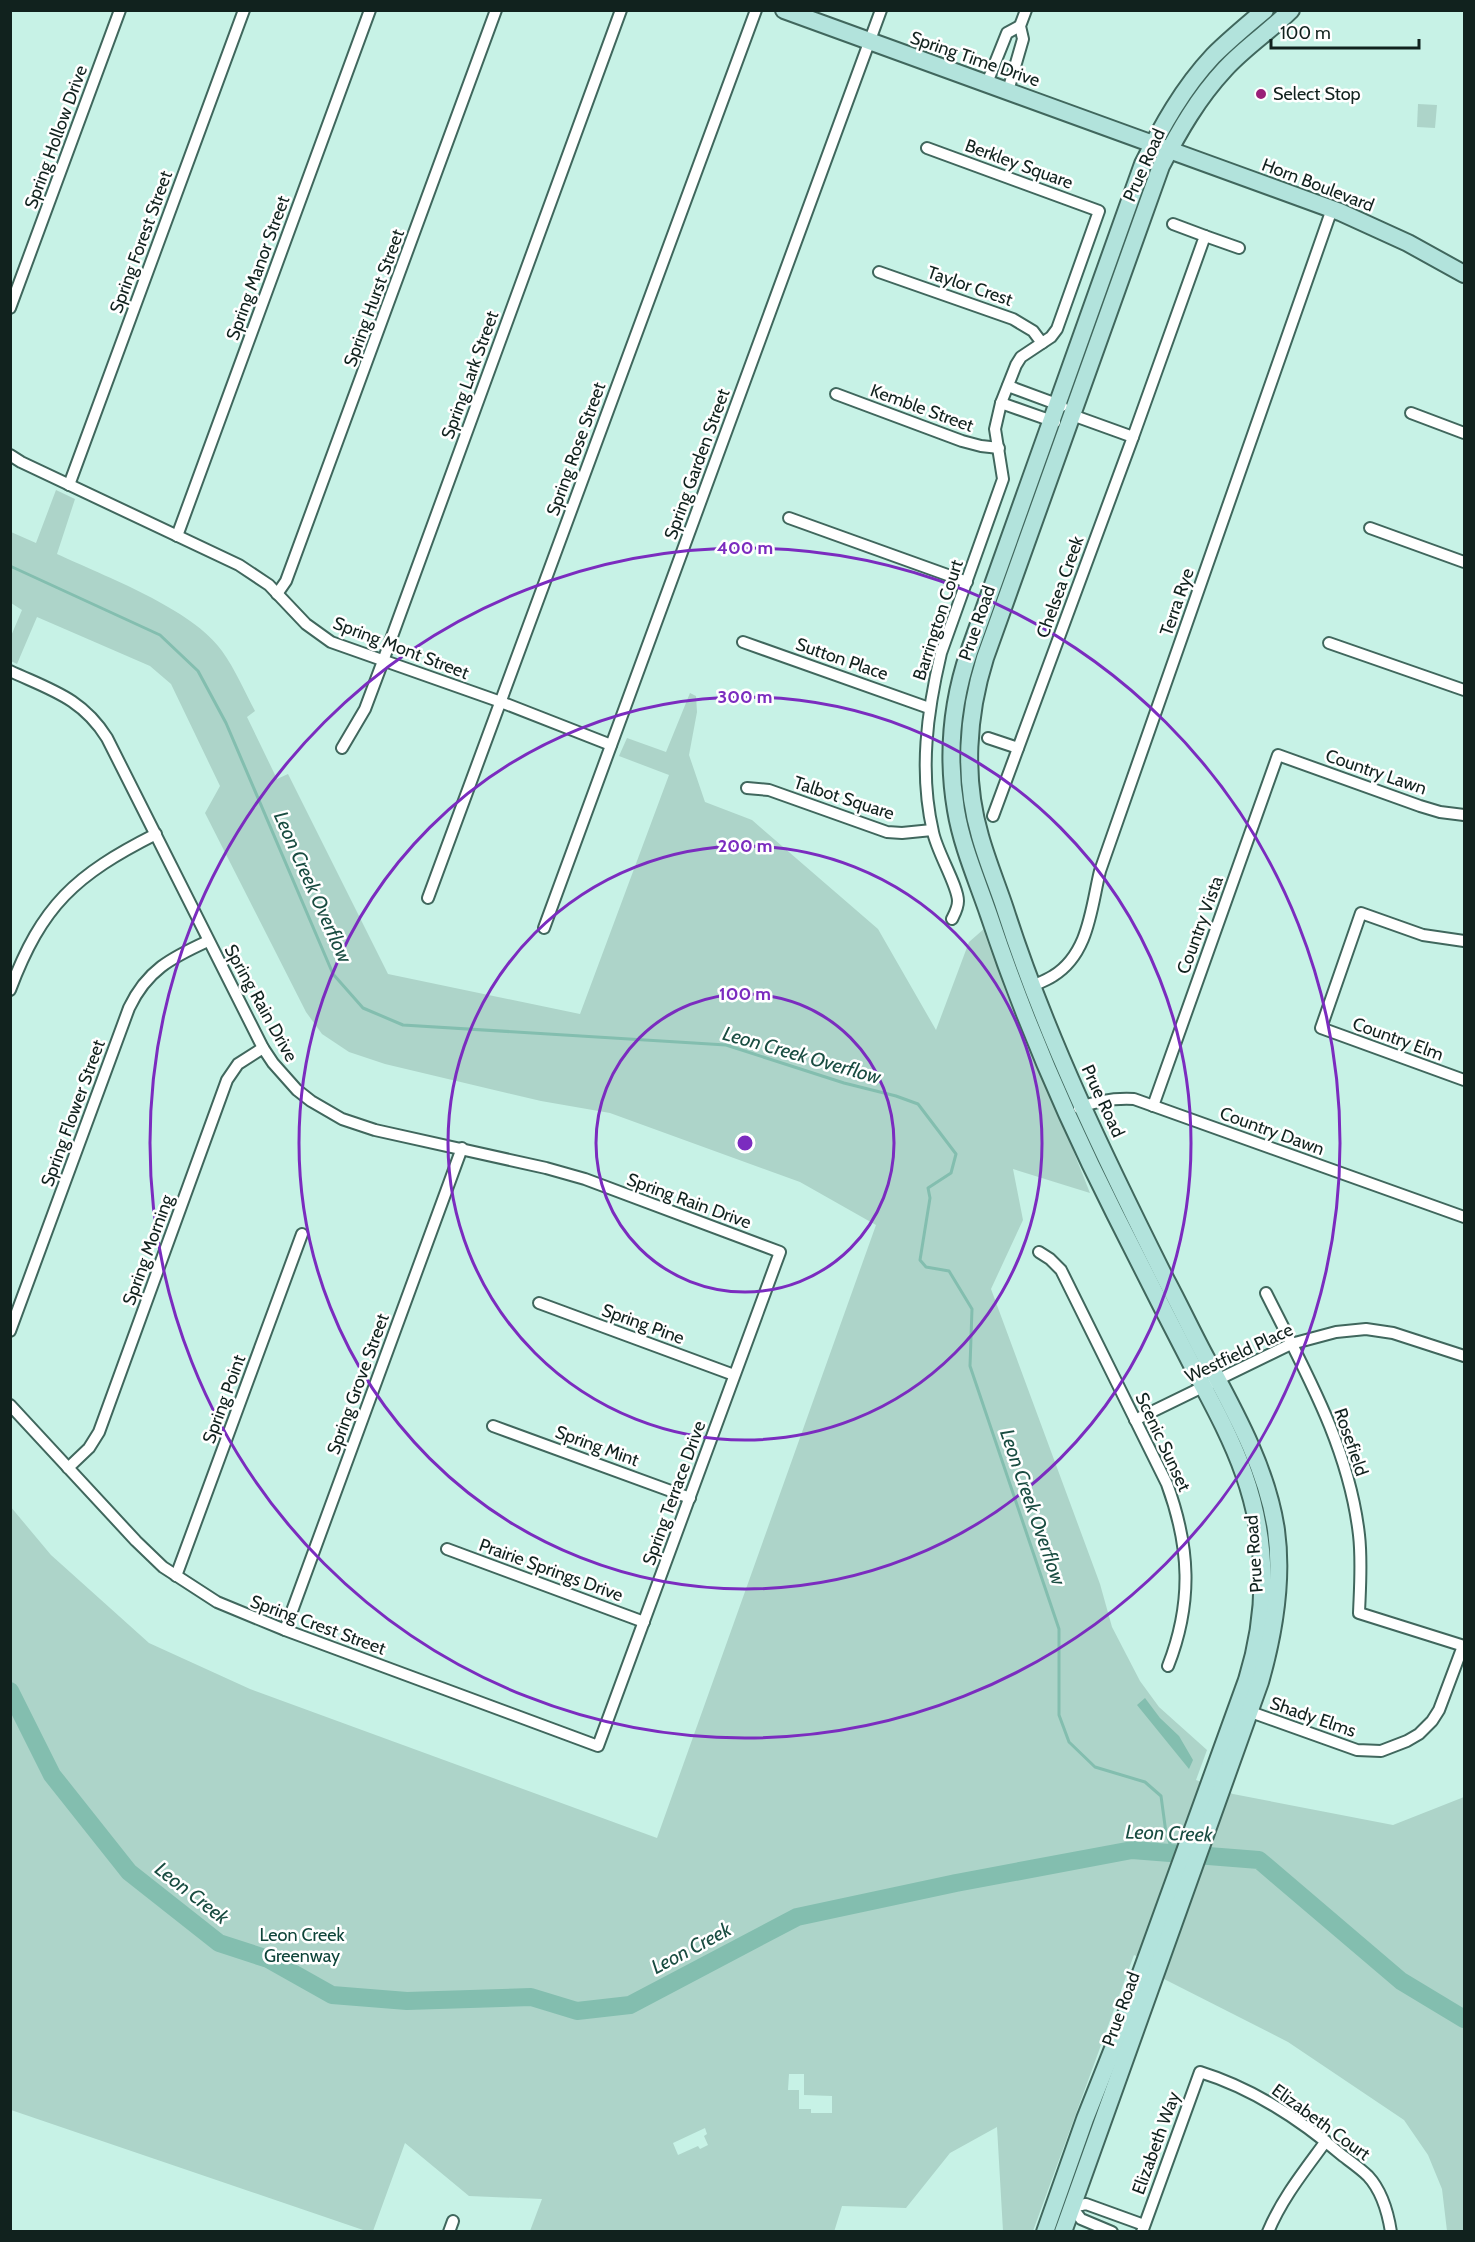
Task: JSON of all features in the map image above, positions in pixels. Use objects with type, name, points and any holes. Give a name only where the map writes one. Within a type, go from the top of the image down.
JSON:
[{"type":"main road","name":"Spring Time Drive","points":[[784,10],[1152,145]]},
{"type":"main road","name":"Prue Road","points":[[1068,414],[1139,175],[1152,145],[1173,109],[1213,56],[1265,10]]},
{"type":"main road","name":"Prue Road","points":[[1063,2232],[1150,1969],[1244,1710],[1263,1602],[1260,1533],[1244,1472],[1211,1384],[1114,1212],[1075,1110],[980,836],[973,806],[969,772],[969,735],[980,674],[1068,414],[1161,166],[1193,109],[1226,68],[1291,10]]},
{"type":"main road","name":"Horn Boulevard","points":[[1152,145],[1332,209],[1408,243],[1464,274]]},
{"type":"main road","name":"Prue Road","points":[[1068,414],[1051,421],[963,669],[952,735],[952,772],[956,809],[963,841],[1008,972],[1075,1110]]},
{"type":"main road","points":[[963,669],[980,674]]},
{"type":"main road","name":"Prue Road","points":[[1045,2232],[1057,2197],[1150,1969]]},
{"type":"street","name":"Spring Hollow Drive","points":[[10,308],[120,10]]},
{"type":"street","name":"Spring Forest Street","points":[[69,485],[244,10]]},
{"type":"street","name":"Spring Manor Street","points":[[177,536],[370,10]]},
{"type":"street","name":"Spring Hurst Street","points":[[277,594],[286,581],[496,10]]},
{"type":"street","name":"Spring Lark Street","points":[[342,748],[365,709],[621,10]]},
{"type":"street","name":"Spring Rose Street","points":[[428,898],[756,10]]},
{"type":"street","name":"Spring Garden Street","points":[[544,928],[881,10]]},
{"type":"street","points":[[1008,91],[1023,39],[1020,26],[1026,10]]},
{"type":"street","points":[[987,83],[1007,33],[1020,26]]},
{"type":"street","points":[[1000,48],[1019,55]]},
{"type":"street","name":"Berkley Square","points":[[927,148],[1099,211]]},
{"type":"street","name":"Terra Rye","points":[[1032,986],[1054,976],[1070,962],[1083,942],[1091,919],[1100,871],[1332,209]]},
{"type":"street","name":"Barrington Court","points":[[952,919],[958,903],[957,893],[936,848],[925,766],[929,708],[941,653],[1003,480],[995,429],[1001,403],[1021,357],[1042,343],[1057,329],[1099,211]]},
{"type":"street","points":[[1173,224],[1239,248]]},
{"type":"street","name":"Chelsea Creek","points":[[993,816],[1205,236]]},
{"type":"street","name":"Taylor Crest","points":[[879,272],[1012,318],[1033,331],[1042,343]]},
{"type":"street","points":[[1008,386],[1034,396],[1068,414],[1133,437]]},
{"type":"street","name":"Kemble Street","points":[[836,394],[962,441],[999,448]]},
{"type":"street","points":[[1028,412],[1034,396]]},
{"type":"street","points":[[1001,403],[1051,421]]},
{"type":"street","points":[[1411,413],[1464,433]]},
{"type":"street","name":"Spring Mont Street","points":[[10,455],[259,576],[312,630],[331,642],[501,702],[611,746]]},
{"type":"street","points":[[789,518],[967,582]]},
{"type":"street","points":[[1370,528],[1464,562]]},
{"type":"street","name":"Sutton Place","points":[[743,642],[929,708]]},
{"type":"street","points":[[1329,643],[1464,690]]},
{"type":"street","name":"Spring Rain Drive","points":[[10,671],[76,703],[97,722],[263,1048],[284,1077],[311,1101],[326,1111],[358,1125],[585,1179],[780,1252]]},
{"type":"street","points":[[988,738],[1018,748]]},
{"type":"street","name":"Country Lawn","points":[[1278,755],[1420,806],[1440,812],[1464,815]]},
{"type":"street","name":"Country Vista","points":[[1153,1106],[1278,755]]},
{"type":"street","name":"Talbot Square","points":[[747,788],[769,790],[887,832],[932,830]]},
{"type":"street","points":[[10,990],[29,945],[40,926],[67,892],[106,861],[156,834]]},
{"type":"street","name":"Country Elm","points":[[1464,941],[1423,935],[1361,913],[1321,1028],[1464,1080]]},
{"type":"street","name":"Spring Flower Street","points":[[10,1331],[137,991],[156,970],[177,955],[208,940]]},
{"type":"street","name":"Spring Morning","points":[[68,1468],[89,1448],[99,1432],[227,1080],[238,1064],[263,1048]]},
{"type":"street","name":"Country Dawn","points":[[1075,1110],[1121,1098],[1134,1099],[1464,1217]]},
{"type":"street","name":"Spring Grove Street","points":[[285,1630],[462,1148]]},
{"type":"street","name":"Spring Point","points":[[176,1576],[302,1234]]},
{"type":"street","name":"Spring Terrace Drive","points":[[598,1746],[780,1252]]},
{"type":"street","name":"Scenic Sunset","points":[[1039,1252],[1050,1259],[1060,1270],[1167,1484],[1178,1514],[1185,1554],[1186,1585],[1183,1616],[1176,1646],[1168,1666]]},
{"type":"street","name":"Rosefield","points":[[1266,1293],[1330,1422],[1346,1471],[1359,1535],[1359,1613],[1464,1646]]},
{"type":"street","name":"Spring Pine","points":[[539,1303],[734,1376]]},
{"type":"street","name":"Westfield Place","points":[[1135,1420],[1291,1344],[1312,1337],[1366,1329],[1393,1333],[1464,1356]]},
{"type":"street","name":"Spring Crest Street","points":[[10,1405],[129,1535],[163,1567],[217,1602],[238,1613],[598,1746]]},
{"type":"street","name":"Spring Mint","points":[[493,1426],[690,1498]]},
{"type":"street","name":"Prairie Springs Drive","points":[[447,1548],[644,1622]]},
{"type":"street","name":"Shady Elms","points":[[1244,1710],[1357,1750],[1381,1751],[1407,1742],[1432,1721],[1442,1705],[1464,1646]]},
{"type":"street","name":"Elizabeth Way","points":[[1072,2207],[1086,2204],[1143,2228],[1200,2072]]},
{"type":"street","name":"Elizabeth Court","points":[[1200,2072],[1249,2091],[1326,2141],[1369,2177],[1383,2202],[1391,2232]]},
{"type":"street","points":[[1268,2232],[1275,2215],[1300,2175],[1326,2141]]},
{"type":"street","name":"Elizabeth Way","points":[[1057,2197],[1072,2207],[1081,2219],[1112,2232]]},
{"type":"green space","points":[[1418,104],[1437,105],[1435,128],[1417,127]]},
{"type":"green space","name":"Leon Creek Greenway","points":[[56,490],[75,499],[57,554],[122,583],[169,608],[191,621],[222,651],[255,711],[247,717],[277,779],[288,774],[388,974],[580,1014],[669,775],[619,756],[627,738],[666,752],[690,693],[696,696],[697,712],[689,755],[705,802],[752,820],[878,929],[936,1030],[969,942],[985,928],[1090,1193],[1013,1169],[1023,1220],[991,1289],[1100,1584],[1112,1627],[1140,1681],[1159,1707],[1207,1750],[1196,1780],[1233,1794],[1393,1825],[1464,1797],[1464,2231],[1447,2231],[1442,2189],[1428,2155],[1404,2120],[1288,2042],[1164,1979],[1167,1968],[1134,1955],[1033,2231],[1003,2231],[997,2127],[950,2153],[906,2208],[842,2206],[834,2232],[530,2231],[542,2199],[469,2196],[405,2143],[373,2231],[369,2232],[11,2110],[10,1506],[51,1555],[149,1643],[250,1689],[657,1838],[876,1225],[800,1182],[610,1113],[541,1101],[385,1064],[349,1052],[322,1034],[306,1012],[205,813],[220,786],[171,684],[150,666],[37,617],[17,664],[11,661],[11,636],[22,610],[11,603],[11,532],[36,543]],"holes":[[[789,2074],[804,2074],[804,2095],[832,2096],[832,2113],[811,2113],[811,2109],[799,2109],[799,2090],[788,2090]],[[705,2128],[707,2134],[704,2136],[708,2145],[700,2149],[698,2146],[678,2155],[673,2143]]]},
{"type":"shaded area","points":[[1145,1698],[1160,1718],[1179,1736],[1193,1760],[1189,1769],[1137,1705]]},
{"type":"waterway","name":"Leon Creek Overflow","points":[[10,566],[160,635],[198,671],[226,723],[333,974],[363,1008],[403,1025],[726,1045],[918,1104],[956,1154],[951,1173],[928,1188],[930,1198],[920,1260],[926,1267],[949,1271],[972,1309],[970,1366],[1059,1629],[1059,1715],[1069,1742],[1095,1767],[1145,1782],[1161,1796],[1166,1833],[1174,1854]]},
{"type":"waterway","name":"Leon Creek","points":[[10,1691],[52,1775],[129,1872],[219,1943],[268,1959],[332,1995],[407,2001],[531,1997],[577,2011],[630,2005],[797,1917],[956,1883],[1132,1850],[1259,1860],[1401,1981],[1464,2019]]},
{"type":"place","name":"Select Stop","points":[[1261,94]]}]
